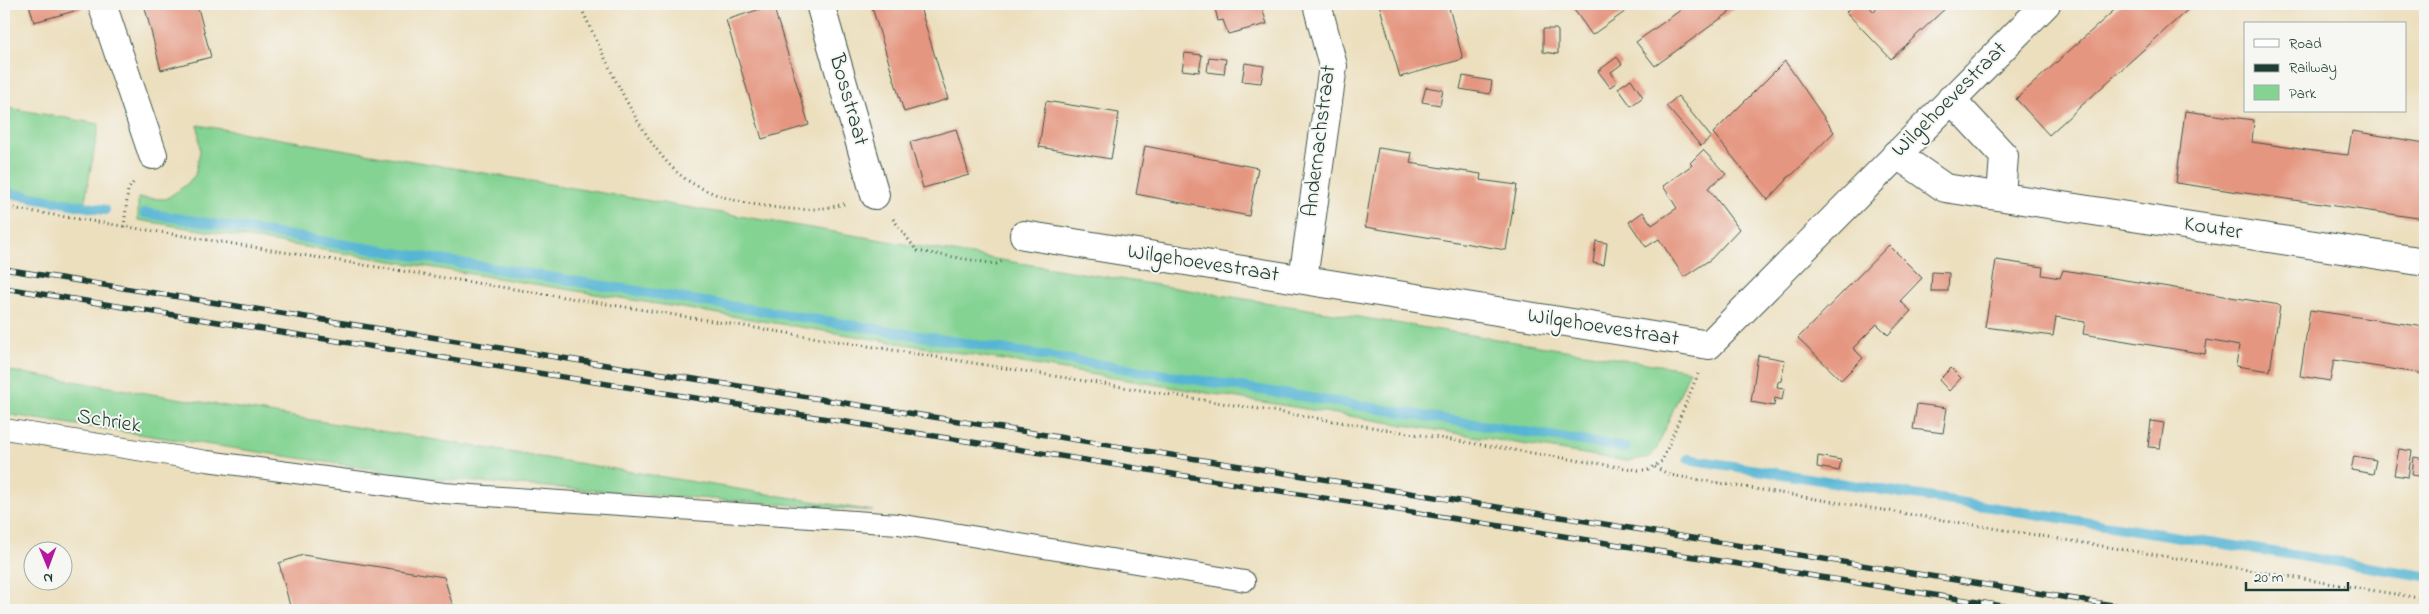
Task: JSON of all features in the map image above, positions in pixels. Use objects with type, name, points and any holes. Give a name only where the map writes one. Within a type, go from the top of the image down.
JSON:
[{"type":"street","points":[[102,4],[153,155]]},
{"type":"street","name":"Bosstraat","points":[[820,4],[875,195]]},
{"type":"street","name":"Andernachstraat","points":[[1302,279],[1333,66],[1318,4]]},
{"type":"street","name":"Wilgehoevestraat","points":[[1018,246],[1302,279],[1709,345],[2046,4]]},
{"type":"street","points":[[1951,99],[2004,156],[2001,196]]},
{"type":"street","name":"Kouter","points":[[1896,154],[1945,188],[2425,262]]},
{"type":"lane","name":"Schriek","points":[[4,429],[207,461],[444,493],[898,524],[1245,581]]},
{"type":"path","points":[[579,4],[645,132],[663,158],[686,179],[714,195],[751,204],[789,210],[824,209],[875,195],[917,252],[996,264],[1018,246]]},
{"type":"path","points":[[124,227],[128,190],[153,155]]},
{"type":"path","points":[[4,207],[1628,469],[1648,470],[1662,461],[1709,345]]},
{"type":"path","points":[[1655,467],[1670,475],[2425,599]]},
{"type":"green space","points":[[4,107],[99,124],[84,206],[4,193]]},
{"type":"green space","points":[[198,125],[1013,262],[1690,370],[1656,450],[1650,457],[1627,461],[138,220],[138,198],[166,199],[186,185],[195,175],[200,151]]},
{"type":"green space","points":[[4,370],[873,511],[439,479],[4,414]]},
{"type":"building","points":[[29,4],[80,4],[82,9],[34,22]]},
{"type":"building","points":[[144,4],[197,4],[211,57],[161,70]]},
{"type":"building","points":[[871,4],[919,4],[948,99],[904,112]]},
{"type":"building","points":[[1214,4],[1261,4],[1267,24],[1228,34],[1223,20],[1218,21]]},
{"type":"building","points":[[1379,4],[1448,4],[1463,59],[1400,77]]},
{"type":"building","points":[[1570,4],[1636,4],[1592,35]]},
{"type":"building","points":[[1689,4],[1741,4],[1655,66],[1636,42]]},
{"type":"building","points":[[1854,4],[1867,4],[1874,12],[1877,9],[1872,4],[1950,4],[1891,59],[1846,12]]},
{"type":"building","points":[[2121,4],[2194,4],[2049,135],[2016,99]]},
{"type":"building","points":[[773,5],[809,125],[762,139],[726,20]]},
{"type":"building","points":[[1543,29],[1556,29],[1558,31],[1558,54],[1543,52]]},
{"type":"building","points":[[1185,53],[1202,55],[1199,72],[1182,70]]},
{"type":"building","points":[[1209,57],[1226,59],[1224,74],[1207,72]]},
{"type":"building","points":[[1617,57],[1622,64],[1611,72],[1617,82],[1610,87],[1598,71]]},
{"type":"building","points":[[1785,61],[1834,132],[1793,174],[1786,178],[1787,180],[1768,200],[1713,133]]},
{"type":"building","points":[[1245,63],[1264,66],[1261,83],[1242,81]]},
{"type":"building","points":[[1463,76],[1492,81],[1490,94],[1460,89]]},
{"type":"building","points":[[1631,79],[1643,97],[1631,106],[1618,88]]},
{"type":"building","points":[[1426,87],[1443,90],[1440,105],[1422,102]]},
{"type":"building","points":[[1678,96],[1711,137],[1701,146],[1666,106]]},
{"type":"building","points":[[1046,101],[1119,113],[1111,159],[1039,147]]},
{"type":"building","points":[[2185,111],[2254,120],[2252,142],[2314,151],[2348,155],[2352,131],[2425,143],[2425,219],[2176,183]]},
{"type":"building","points":[[956,129],[969,175],[923,188],[910,142]]},
{"type":"building","points":[[1145,146],[1258,168],[1249,216],[1136,194]]},
{"type":"building","points":[[1378,148],[1412,153],[1410,163],[1481,174],[1480,180],[1517,185],[1506,250],[1365,227]]},
{"type":"building","points":[[1703,150],[1726,174],[1708,188],[1739,229],[1711,259],[1684,277],[1659,239],[1646,247],[1629,222],[1643,212],[1652,225],[1677,208],[1663,186],[1692,165],[1690,163]]},
{"type":"building","points":[[1596,241],[1607,243],[1604,265],[1593,263]]},
{"type":"building","points":[[1889,245],[1922,278],[1900,301],[1911,311],[1888,335],[1877,324],[1853,348],[1863,358],[1841,380],[1798,338]]},
{"type":"building","points":[[1996,260],[2043,267],[2042,275],[2060,278],[2063,270],[2280,305],[2270,371],[2236,366],[2239,346],[2207,340],[2205,354],[2083,334],[2085,322],[2056,317],[2053,336],[1985,327]]},
{"type":"building","points":[[1932,272],[1949,273],[1948,291],[1931,291]]},
{"type":"building","points":[[2310,310],[2425,327],[2425,390],[2422,389],[2424,374],[2334,360],[2330,381],[2300,376]]},
{"type":"building","points":[[1758,355],[1785,360],[1781,381],[1778,382],[1777,387],[1784,388],[1782,400],[1775,398],[1774,406],[1751,402]]},
{"type":"building","points":[[1951,368],[1961,378],[1949,391],[1939,380]]},
{"type":"building","points":[[1917,404],[1947,408],[1943,433],[1913,429]]},
{"type":"building","points":[[2151,421],[2164,423],[2160,448],[2148,447]]},
{"type":"building","points":[[2399,449],[2412,451],[2408,477],[2394,475]]},
{"type":"building","points":[[1818,456],[1841,460],[1839,471],[1817,467]]},
{"type":"building","points":[[2354,456],[2376,460],[2373,474],[2351,470]]},
{"type":"building","points":[[2414,457],[2425,459],[2425,477],[2412,475]]},
{"type":"building","points":[[303,555],[444,577],[454,610],[291,610],[279,563]]},
{"type":"building","points":[[508,606],[509,610],[493,610],[493,609]]},
{"type":"waterway","points":[[4,192],[105,210]]},
{"type":"waterway","points":[[145,213],[1626,448]]},
{"type":"waterway","points":[[1688,459],[2425,576]]},
{"type":"railway","points":[[4,269],[2144,610]]},
{"type":"railway","points":[[4,288],[2028,610]]}]
